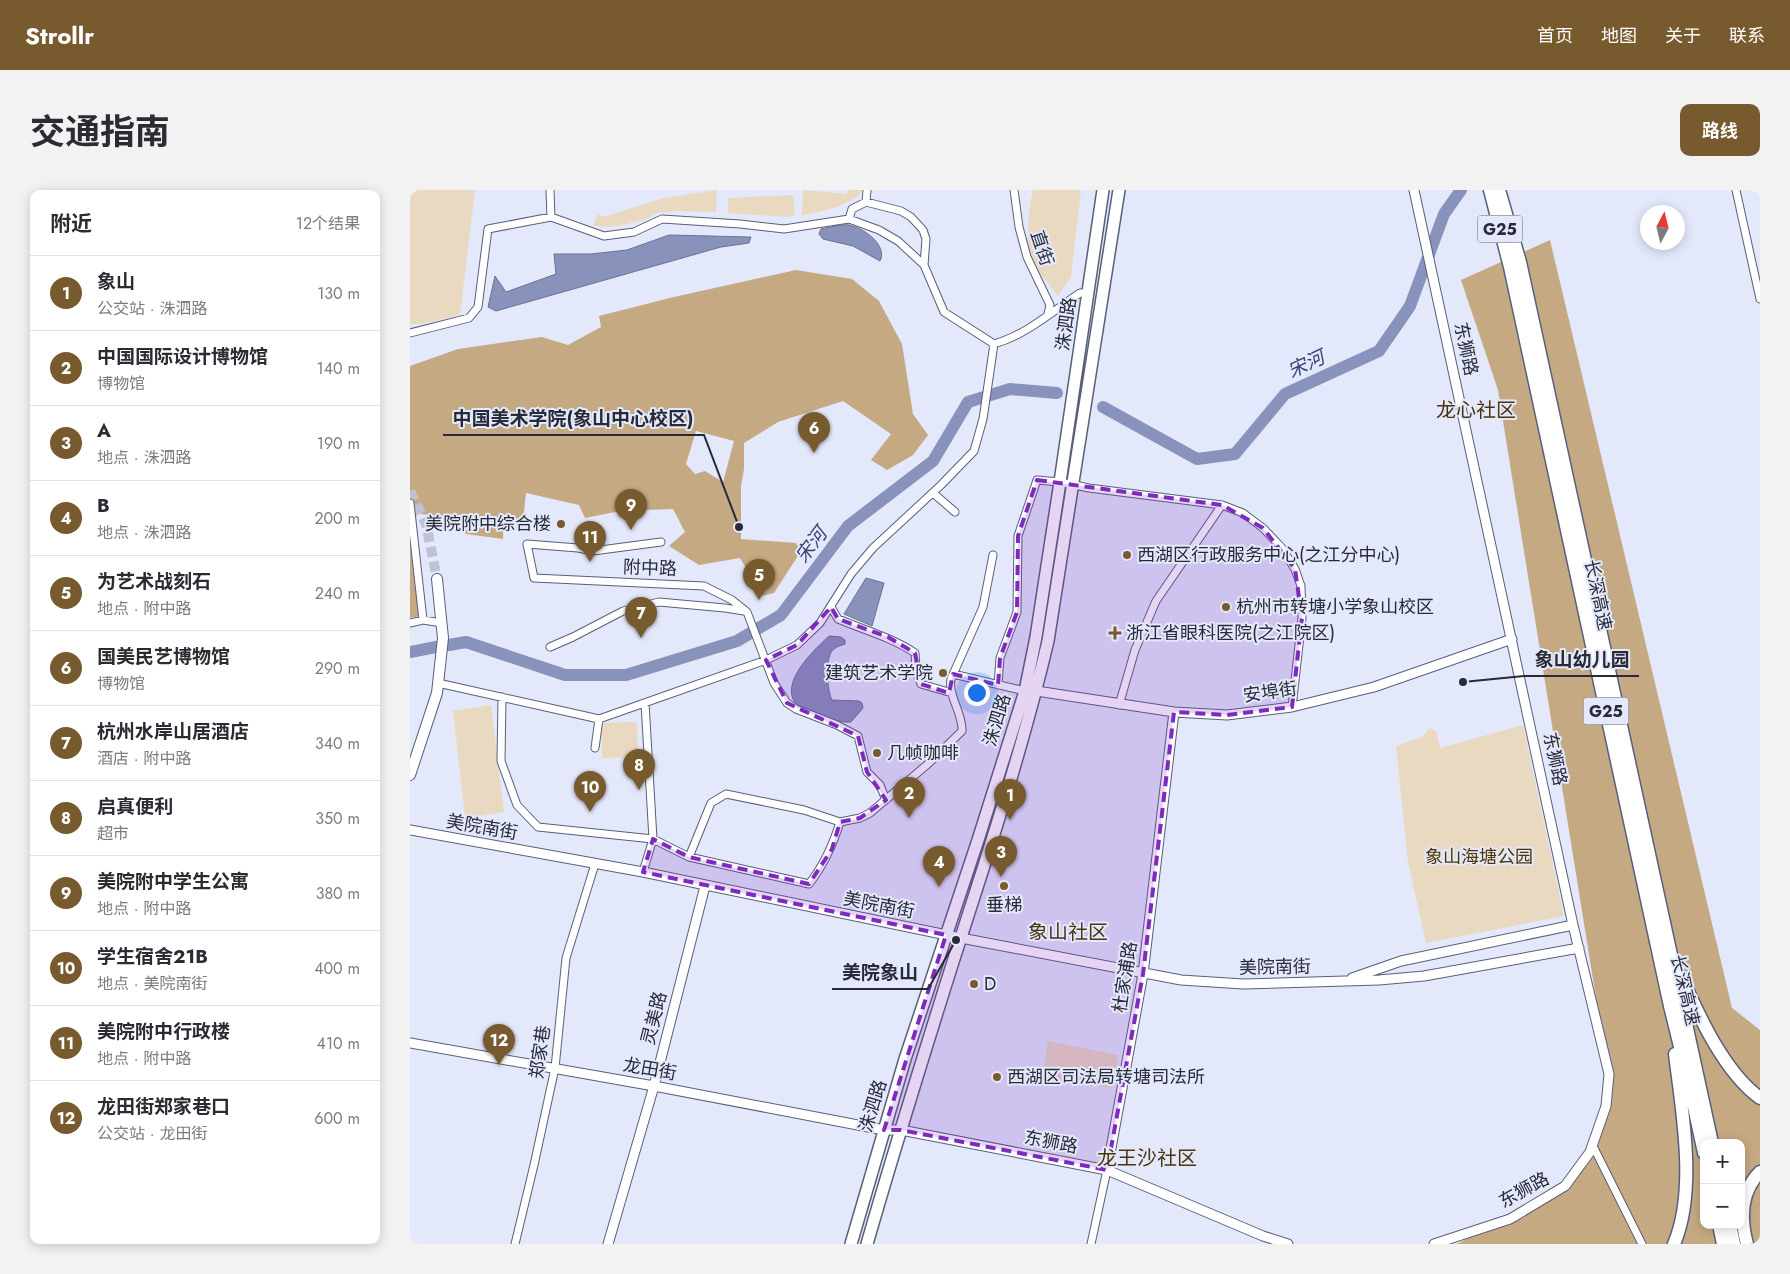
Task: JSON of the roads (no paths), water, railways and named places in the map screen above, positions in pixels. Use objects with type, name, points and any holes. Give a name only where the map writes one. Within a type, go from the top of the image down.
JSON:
[{"type":"highway","name":"长深高速","points":[[1490,190],[1515,265],[1711,1139]]},
{"type":"highway","name":"长深高速","points":[[1499,190],[1670,1006],[1701,1139]]},
{"type":"highway","points":[[1670,953],[1698,1013],[1716,1046],[1736,1074],[1760,1098]]},
{"type":"highway","points":[[1670,1006],[1681,1107],[1686,1181],[1682,1222],[1674,1244]]},
{"type":"highway","points":[[1746,1244],[1742,1218],[1743,1206],[1746,1193],[1760,1172]]},
{"type":"highway","points":[[1720,1229],[1723,1244]]},
{"type":"highway","points":[[1731,1229],[1734,1244]]},
{"type":"main road","name":"洙泗路","points":[[867,1244],[961,938],[1000,819],[1031,690],[1037,627],[1103,190]]},
{"type":"main road","name":"洙泗路","points":[[851,1244],[905,1059],[1048,641],[1120,190]]},
{"type":"main road","points":[[410,774],[437,693],[443,638],[437,579]]},
{"type":"street","points":[[550,190],[551,217]]},
{"type":"street","points":[[866,202],[867,190]]},
{"type":"street","name":"直街","points":[[1014,190],[1019,227],[1027,256],[1050,306],[1048,314]]},
{"type":"street","name":"东狮路","points":[[1414,190],[1573,925],[1609,1074],[1606,1106],[1590,1152],[1565,1186],[1510,1219],[1434,1244]]},
{"type":"street","points":[[1736,190],[1760,299]]},
{"type":"street","points":[[849,219],[852,209],[866,202],[901,211],[911,217],[923,230],[926,239],[924,265]]},
{"type":"street","points":[[410,333],[469,318],[478,307],[488,229],[551,217],[604,236],[634,232],[662,219],[784,229],[849,219],[864,223],[898,241],[924,265],[944,312],[994,344],[1009,340],[1080,293],[1088,293]]},
{"type":"street","points":[[438,683],[599,719],[766,660],[797,645],[820,623],[851,574],[873,548],[974,451],[983,418],[994,344]]},
{"type":"street","points":[[998,685],[1000,658],[1017,612],[1018,536],[1037,480],[1222,506],[1243,513],[1263,528],[1280,547],[1295,569],[1301,586],[1302,618],[1292,707]]},
{"type":"street","points":[[932,493],[955,512]]},
{"type":"street","points":[[410,503],[423,620]]},
{"type":"street","points":[[1120,705],[1135,650],[1156,601],[1222,506]]},
{"type":"street","name":"附中路","points":[[661,542],[593,551],[527,544],[534,578],[704,586],[732,600],[747,612]]},
{"type":"street","points":[[688,857],[711,803],[726,794],[804,810],[840,822],[860,818],[870,813],[886,800],[929,763],[962,731],[960,716],[950,684],[983,607],[994,555]]},
{"type":"street","points":[[550,647],[622,611],[659,602],[747,612],[774,683],[787,703],[796,709],[837,725],[858,736],[868,772],[880,785],[886,800]]},
{"type":"street","points":[[830,607],[838,619],[894,640],[916,653],[916,670],[921,684],[952,693]]},
{"type":"street","points":[[410,623],[423,620],[442,623]]},
{"type":"street","name":"安埠街","points":[[1031,690],[1174,712],[1227,715],[1292,707],[1374,688],[1512,640]]},
{"type":"street","points":[[953,674],[998,685],[1031,690]]},
{"type":"street","points":[[502,697],[501,761],[517,804],[538,827],[653,839],[688,857],[809,884],[821,868],[824,857],[832,849],[840,822]]},
{"type":"street","points":[[643,872],[653,839],[645,703]]},
{"type":"street","name":"杜家浦路","points":[[1091,1244],[1107,1170],[1143,974],[1174,712]]},
{"type":"street","points":[[595,748],[599,719]]},
{"type":"street","name":"美院南街","points":[[410,830],[643,872],[946,935],[1181,980],[1243,984],[1380,980],[1424,976],[1579,948]]},
{"type":"street","name":"郑家巷","points":[[515,1244],[555,1068],[566,958],[595,864]]},
{"type":"street","name":"灵美路","points":[[608,1244],[654,1086],[705,886]]},
{"type":"street","name":"美院南街","points":[[1345,981],[1401,960],[1573,925]]},
{"type":"street","name":"龙田街","points":[[410,1043],[654,1086],[884,1130]]},
{"type":"street","name":"东狮路","points":[[884,1130],[902,1130],[1107,1170],[1263,1236],[1288,1244]]},
{"type":"street","points":[[1592,1144],[1642,1244]]},
{"type":"water","points":[[849,225],[869,234],[881,250],[880,261],[853,246],[823,239],[819,234],[821,229]]},
{"type":"water","points":[[669,235],[751,237],[749,243],[721,247],[496,311],[488,307],[495,276],[506,292],[556,274],[554,254],[591,254],[627,250]]},
{"type":"water","points":[[866,578],[884,583],[872,626],[844,614]]},
{"type":"water","points":[[829,636],[841,637],[845,640],[845,644],[834,649],[829,659],[828,681],[832,700],[859,701],[862,703],[863,708],[851,722],[838,721],[805,710],[799,707],[793,698],[791,689],[799,669]]},
{"type":"waterway","name":"宋河","points":[[1103,407],[1197,459],[1235,454],[1285,394],[1379,351],[1410,306],[1444,214],[1461,190]]},
{"type":"waterway","name":"宋河","points":[[449,645],[466,642],[565,675],[626,675],[737,641],[781,615],[848,526],[933,461],[968,402],[1010,389],[1057,393]]},
{"type":"waterway","name":"宋河","points":[[410,652],[436,647]]},
{"type":"tunnel","points":[[410,491],[426,524],[437,579]]},
{"type":"place","name":"国美民艺博物馆","points":[[814,453]]},
{"type":"place","name":"美院附中综合楼","points":[[561,524]]},
{"type":"place","name":"中国美术学院(象山中心校区)","points":[[739,527]]},
{"type":"place","name":"美院附中学生公寓","points":[[631,530]]},
{"type":"place","name":"西湖区行政服务中心(之江分中心)","points":[[1127,555]]},
{"type":"place","name":"美院附中行政楼","points":[[590,562]]},
{"type":"place","name":"为艺术战刻石","points":[[759,600]]},
{"type":"place","name":"杭州市转塘小学象山校区","points":[[1226,607]]},
{"type":"place","name":"浙江省眼科医院(之江院区)","points":[[1115,633]]},
{"type":"place","name":"杭州水岸山居酒店","points":[[641,638]]},
{"type":"place","name":"建筑艺术学院","points":[[943,673]]},
{"type":"place","name":"象山幼儿园","points":[[1463,682]]},
{"type":"place","name":"几帧咖啡","points":[[877,753]]},
{"type":"place","name":"启真便利","points":[[639,790]]},
{"type":"place","name":"学生宿舍21B","points":[[590,812]]},
{"type":"place","name":"中国国际设计博物馆","points":[[909,818]]},
{"type":"place","name":"象山","points":[[1010,820]]},
{"type":"place","name":"A","points":[[1001,877]]},
{"type":"place","name":"垂梯","points":[[1004,886]]},
{"type":"place","name":"B","points":[[939,887]]},
{"type":"place","name":"美院象山","points":[[956,940]]},
{"type":"place","name":"D","points":[[974,984]]},
{"type":"place","name":"龙田街郑家巷口","points":[[499,1065]]},
{"type":"place","name":"西湖区司法局转塘司法所","points":[[997,1077]]},
{"type":"district","name":"龙心社区","points":[[1476,410]]},
{"type":"district","name":"象山社区","points":[[1068,932]]},
{"type":"district","name":"龙王沙社区","points":[[1147,1158]]},
{"type":"park label","name":"象山海塘公园","points":[[1479,857]]}]
